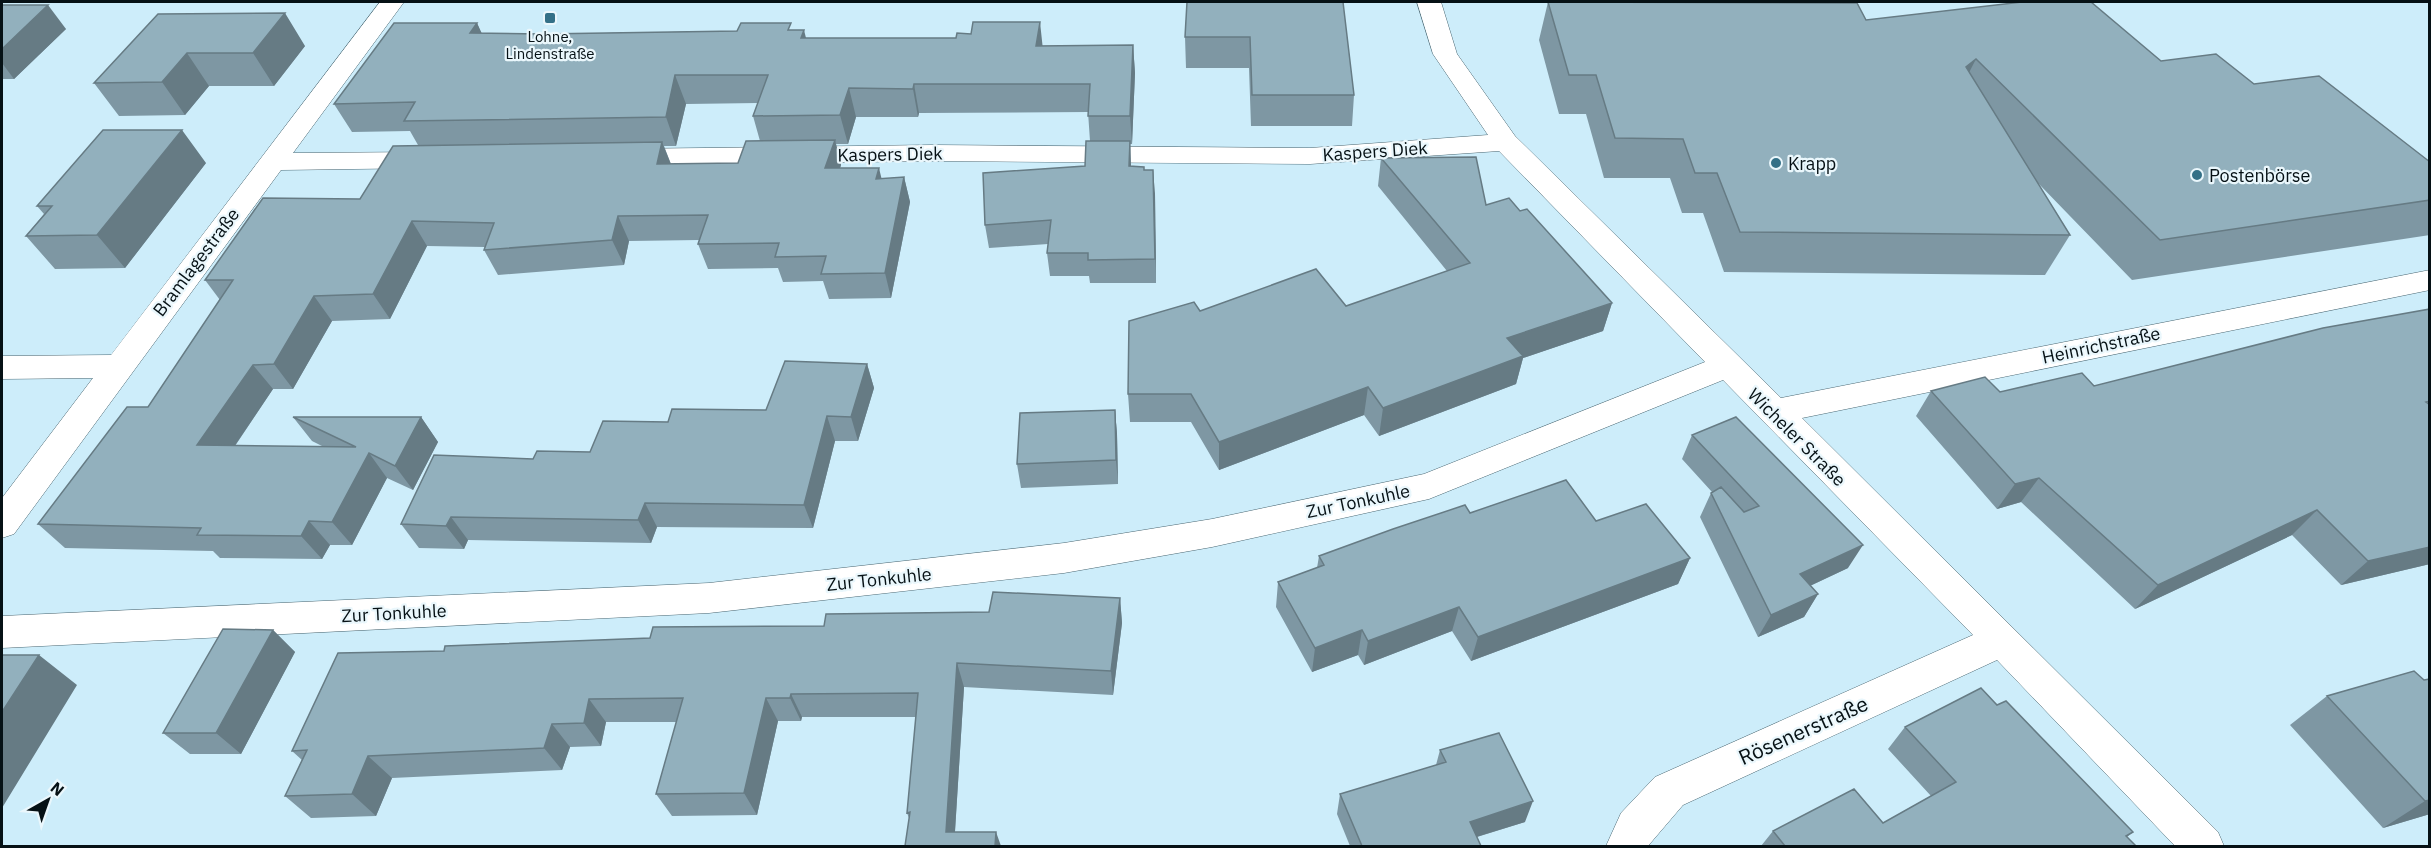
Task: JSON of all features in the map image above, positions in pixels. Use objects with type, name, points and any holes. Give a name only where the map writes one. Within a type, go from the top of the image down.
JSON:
[{"type":"street","name":"Bramlagestraße","points":[[2,524],[117,366],[392,2]]},
{"type":"street","name":"Wicheler Straße","points":[[1429,2],[1445,54],[1506,142],[1726,366],[2002,640],[2203,846]]},
{"type":"street","name":"Kaspers Diek","points":[[597,158],[933,153],[1310,156],[1506,142]]},
{"type":"street","points":[[273,162],[453,160]]},
{"type":"street","name":"Heinrichstraße","points":[[1772,412],[2430,280]]},
{"type":"street","points":[[2,367],[117,366]]},
{"type":"street","name":"Zur Tonkuhle","points":[[2,632],[709,598],[1064,558],[1212,533],[1429,486],[1726,366]]},
{"type":"street","name":"Rösenerstraße","points":[[1627,846],[1636,827],[1669,791],[2002,640]]},
{"type":"building","points":[[1187,2],[1343,2],[1354,95],[1252,95],[1250,37],[1185,37]]},
{"type":"building","points":[[1548,2],[1857,3],[1866,20],[2022,2],[2091,2],[2161,61],[2216,54],[2254,84],[2319,76],[2430,162],[2430,200],[2160,240],[1976,59],[1966,67],[2070,235],[1740,232],[1717,173],[1695,173],[1683,139],[1615,138],[1596,75],[1569,75]]},
{"type":"building","points":[[2,5],[48,5],[2,49]]},
{"type":"building","points":[[285,13],[253,53],[187,53],[162,82],[94,83],[158,14]]},
{"type":"building","points":[[973,22],[1040,22],[1036,46],[1133,45],[1130,116],[1088,116],[1090,84],[914,84],[913,89],[849,88],[840,115],[753,116],[768,75],[675,75],[666,117],[404,121],[415,102],[334,104],[394,23],[477,23],[470,33],[541,34],[737,31],[741,23],[791,23],[788,30],[804,30],[801,38],[956,38],[957,33],[971,34]]},
{"type":"building","points":[[103,130],[182,130],[97,235],[26,236],[52,206],[37,206]]},
{"type":"building","points":[[835,140],[825,168],[879,168],[876,179],[904,177],[885,273],[821,274],[826,256],[775,257],[779,243],[698,244],[708,215],[618,216],[612,240],[484,250],[494,223],[412,221],[373,294],[314,296],[274,364],[253,365],[197,445],[356,447],[293,417],[421,417],[395,466],[369,453],[332,522],[309,521],[301,536],[197,535],[201,528],[38,524],[127,407],[148,407],[233,280],[205,280],[263,198],[360,199],[393,146],[662,142],[657,164],[738,163],[746,141]]},
{"type":"building","points":[[1086,141],[1130,141],[1129,166],[1153,170],[1155,259],[1088,260],[1088,253],[1047,253],[1051,220],[985,225],[983,173],[1085,166]]},
{"type":"building","points":[[1476,157],[1486,205],[1509,198],[1520,211],[1527,209],[1612,303],[1507,338],[1523,356],[1383,408],[1368,387],[1219,442],[1191,394],[1128,394],[1129,321],[1194,302],[1200,311],[1316,269],[1346,306],[1470,263],[1381,158]]},
{"type":"building","points":[[2430,309],[2430,401],[2426,402],[2430,405],[2430,547],[2368,561],[2317,510],[2158,585],[2039,478],[2015,484],[1931,391],[1985,377],[2000,392],[2082,373],[2094,386],[2323,328]]},
{"type":"building","points":[[785,361],[867,364],[851,417],[827,416],[804,505],[645,503],[638,520],[451,517],[446,526],[401,524],[434,455],[533,459],[537,451],[590,452],[603,421],[668,422],[672,409],[766,410]]},
{"type":"building","points":[[1115,410],[1116,460],[1017,464],[1020,413]]},
{"type":"building","points":[[1736,417],[1863,545],[1800,574],[1818,594],[1771,615],[1711,493],[1721,487],[1744,512],[1759,506],[1692,435]]},
{"type":"building","points":[[1566,480],[1596,521],[1646,504],[1690,558],[1478,637],[1459,607],[1368,641],[1362,630],[1315,648],[1278,582],[1324,565],[1319,556],[1393,529],[1465,505],[1470,513]]},
{"type":"building","points":[[993,592],[1120,598],[1111,671],[957,663],[946,832],[996,832],[995,846],[905,846],[910,812],[907,813],[918,693],[791,694],[790,698],[766,698],[744,793],[656,794],[683,698],[589,699],[584,723],[552,724],[544,748],[368,756],[352,794],[285,796],[307,750],[292,751],[338,653],[444,651],[445,646],[650,638],[653,627],[824,626],[826,614],[989,612]]},
{"type":"building","points":[[223,629],[273,630],[216,733],[163,733]]},
{"type":"building","points":[[2,655],[39,655],[2,712]]},
{"type":"building","points":[[2414,671],[2424,680],[2430,679],[2430,800],[2425,801],[2327,696]]},
{"type":"building","points":[[1981,688],[1997,705],[2006,701],[2133,832],[2126,836],[2136,846],[1785,846],[1773,831],[1854,789],[1883,823],[1956,782],[1905,727]]},
{"type":"building","points":[[1499,733],[1533,801],[1470,822],[1481,846],[1362,846],[1340,794],[1446,762],[1440,750]]},
{"type":"place","name":"Lohne, Lindenstraße","points":[[550,18]]},
{"type":"place","name":"Krapp","points":[[1776,163]]},
{"type":"place","name":"Postenbörse","points":[[2197,175]]}]
